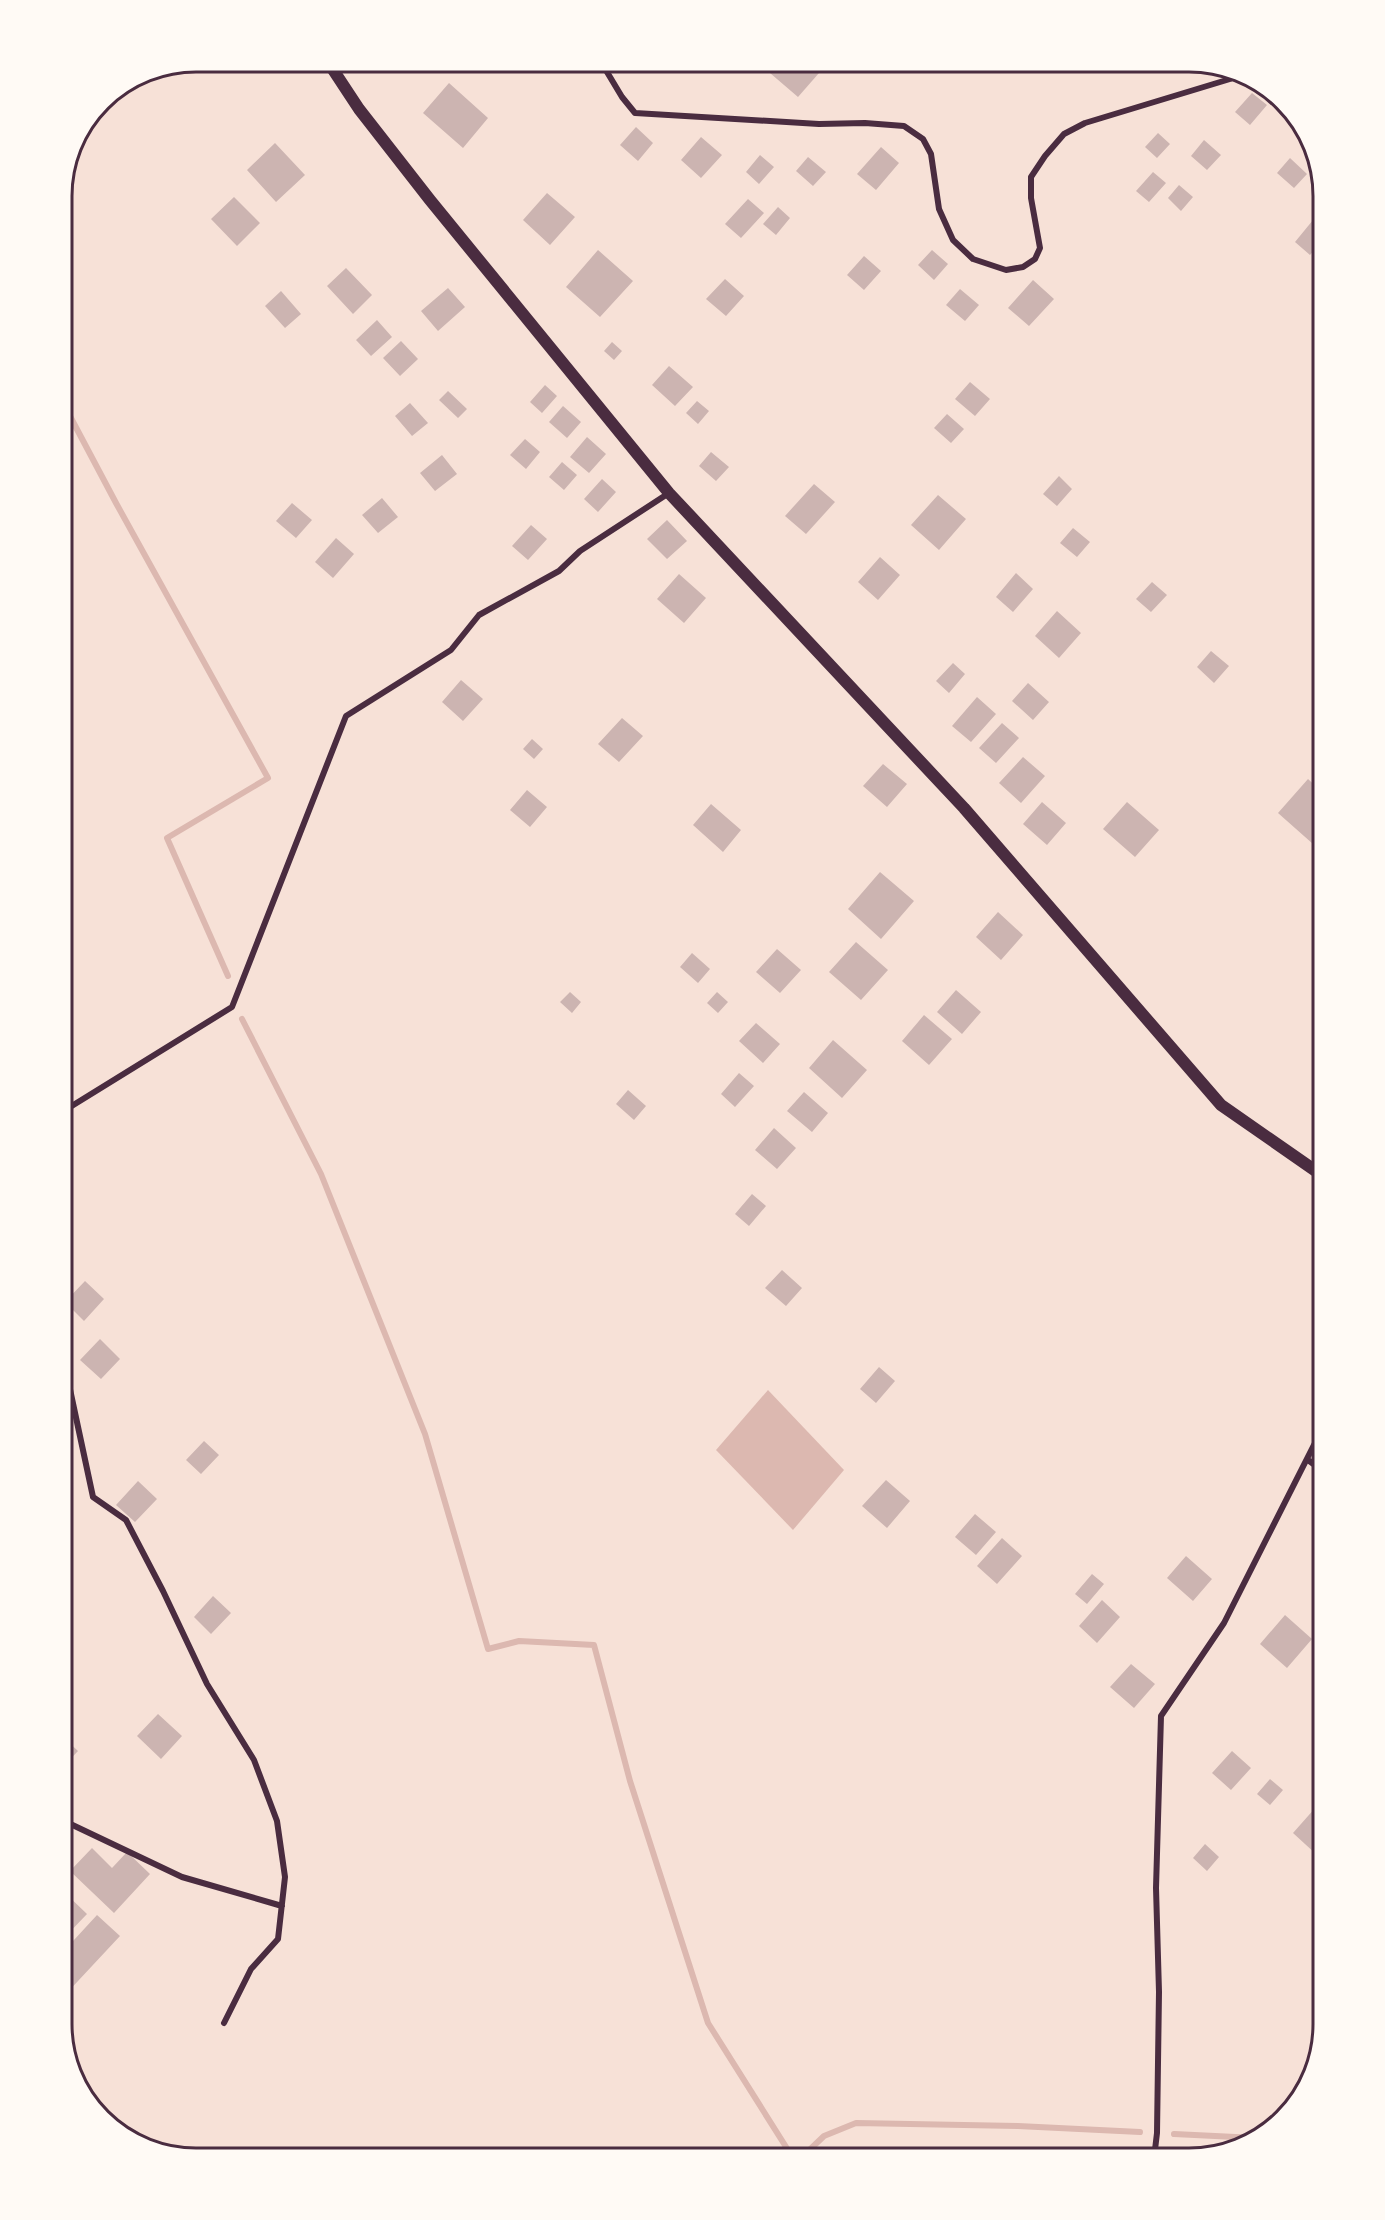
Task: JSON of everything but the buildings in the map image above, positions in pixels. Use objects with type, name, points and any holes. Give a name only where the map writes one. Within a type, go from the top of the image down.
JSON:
[{"type":"main road","points":[[335,72],[359,109],[430,200],[669,493],[964,808],[1221,1105],[1313,1169]]},
{"type":"street","points":[[607,72],[635,113],[819,124],[866,123],[904,126],[923,140],[931,154],[939,209],[953,240],[973,259],[1006,270],[1023,267],[1035,259],[1040,248],[1030,198],[1031,177],[1064,134],[1085,123],[1229,79]]},
{"type":"street","points":[[72,1106],[232,1007],[346,716],[451,650],[479,615],[559,571],[580,551],[669,493]]},
{"type":"street","points":[[72,1399],[93,1497],[126,1520],[207,1684],[254,1760],[277,1821],[285,1876],[278,1939],[251,1969],[224,2023]]},
{"type":"street","points":[[1155,2148],[1159,1992],[1156,1888],[1161,1716],[1224,1623],[1313,1449]]},
{"type":"street","points":[[1308,1460],[1313,1464]]},
{"type":"street","points":[[72,1825],[182,1877],[282,1906]]},
{"type":"shaded area","points":[[768,1390],[844,1470],[793,1530],[716,1450]]},
{"type":"waterway","points":[[72,420],[268,778],[167,838],[228,976]]},
{"type":"waterway","points":[[242,1019],[321,1174],[425,1434],[488,1649],[519,1641],[594,1645],[630,1781],[708,2023],[787,2148]]},
{"type":"waterway","points":[[811,2148],[824,2136],[856,2123],[1018,2126],[1140,2132]]},
{"type":"waterway","points":[[1174,2134],[1239,2137]]}]
